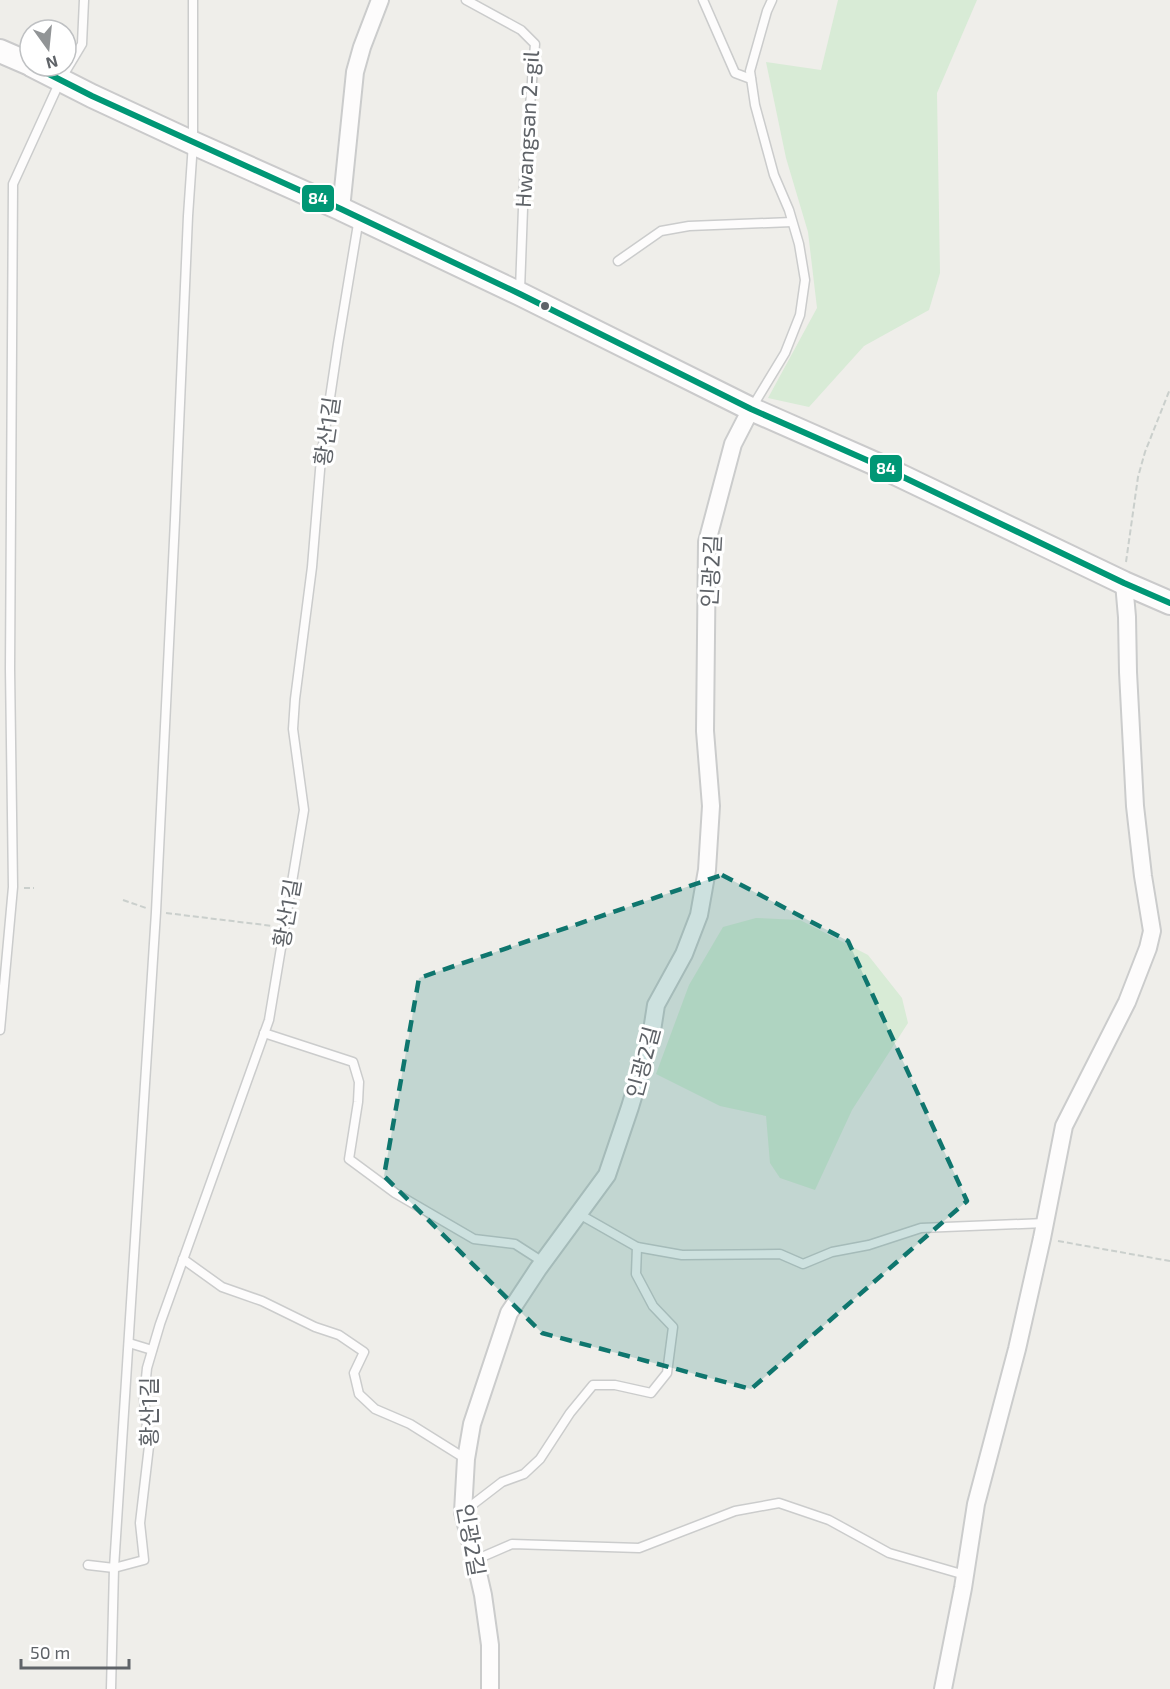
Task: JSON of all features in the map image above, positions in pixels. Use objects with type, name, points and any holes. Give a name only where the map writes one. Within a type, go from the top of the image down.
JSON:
[{"type":"street","points":[[350,213],[355,72],[380,0]]},
{"type":"street","points":[[0,51],[18,59]]},
{"type":"street","points":[[61,79],[92,96],[350,213],[520,294],[751,409],[878,465],[1170,603]]},
{"type":"street","name":"인광2길","points":[[490,1689],[490,1645],[483,1595],[463,1512],[466,1459],[472,1424],[509,1312],[607,1175],[651,1037],[656,1005],[684,954],[699,915],[707,870],[711,806],[705,731],[708,542],[733,444],[751,409]]},
{"type":"street","points":[[943,1689],[976,1504],[1017,1349],[1044,1230],[1064,1126],[1127,1002],[1148,948],[1152,931],[1135,806],[1124,583]]},
{"type":"lane","points":[[0,1030],[13,887],[10,658],[13,184],[61,79],[82,44],[84,0]]},
{"type":"lane","points":[[111,1689],[114,1568],[156,912],[176,520],[193,143],[194,0]]},
{"type":"lane","name":"Hwangsan 2-gil","points":[[466,0],[521,30],[535,44],[524,181],[520,294]]},
{"type":"lane","points":[[703,0],[735,73],[751,79]]},
{"type":"lane","points":[[751,409],[785,353],[800,315],[805,280],[799,244],[774,175],[755,105],[751,79],[750,70],[772,0]]},
{"type":"lane","name":"황산1길","points":[[114,1568],[144,1560],[140,1523],[149,1446],[144,1398],[147,1368],[160,1324],[269,1020],[304,810],[293,729],[295,699],[312,567],[321,458],[338,344],[350,213]]},
{"type":"lane","points":[[618,261],[661,231],[689,226],[792,222]]},
{"type":"lane","points":[[264,1033],[352,1062],[359,1082],[349,1159],[395,1192],[474,1239],[515,1244],[543,1262]]},
{"type":"lane","points":[[579,1214],[638,1247],[682,1255],[780,1254],[803,1264],[832,1252],[869,1245],[921,1228],[1044,1230]]},
{"type":"lane","points":[[463,1512],[502,1482],[524,1474],[540,1459],[570,1413],[594,1385],[615,1385],[651,1393],[667,1373],[673,1328],[653,1306],[636,1274],[638,1247]]},
{"type":"lane","points":[[183,1259],[222,1287],[262,1301],[315,1327],[339,1335],[364,1352],[354,1373],[359,1394],[375,1409],[410,1425],[466,1459]]},
{"type":"lane","points":[[129,1343],[153,1350]]},
{"type":"lane","points":[[475,1560],[512,1544],[639,1548],[735,1511],[779,1503],[829,1520],[889,1553],[965,1575]]},
{"type":"lane","points":[[88,1565],[114,1568]]},
{"type":"path","points":[[1124,583],[1138,477],[1144,452],[1170,389]]},
{"type":"path","points":[[123,900],[156,912],[284,927]]},
{"type":"path","points":[[1044,1230],[1170,1261]]},
{"type":"highlighted area","points":[[722,875],[848,941],[967,1201],[751,1389],[542,1333],[384,1176],[419,978]]},
{"type":"green space","points":[[838,0],[977,0],[937,93],[940,273],[929,310],[864,346],[809,407],[768,398],[817,308],[808,232],[786,158],[766,62],[821,70]]},
{"type":"green space","points":[[756,918],[800,920],[868,955],[902,998],[908,1023],[852,1110],[815,1190],[780,1178],[770,1163],[766,1116],[720,1106],[656,1074],[689,985],[723,927]]},
{"type":"transit line","name":"84","points":[[57,78],[520,294],[751,409],[878,465],[1170,603]]}]
